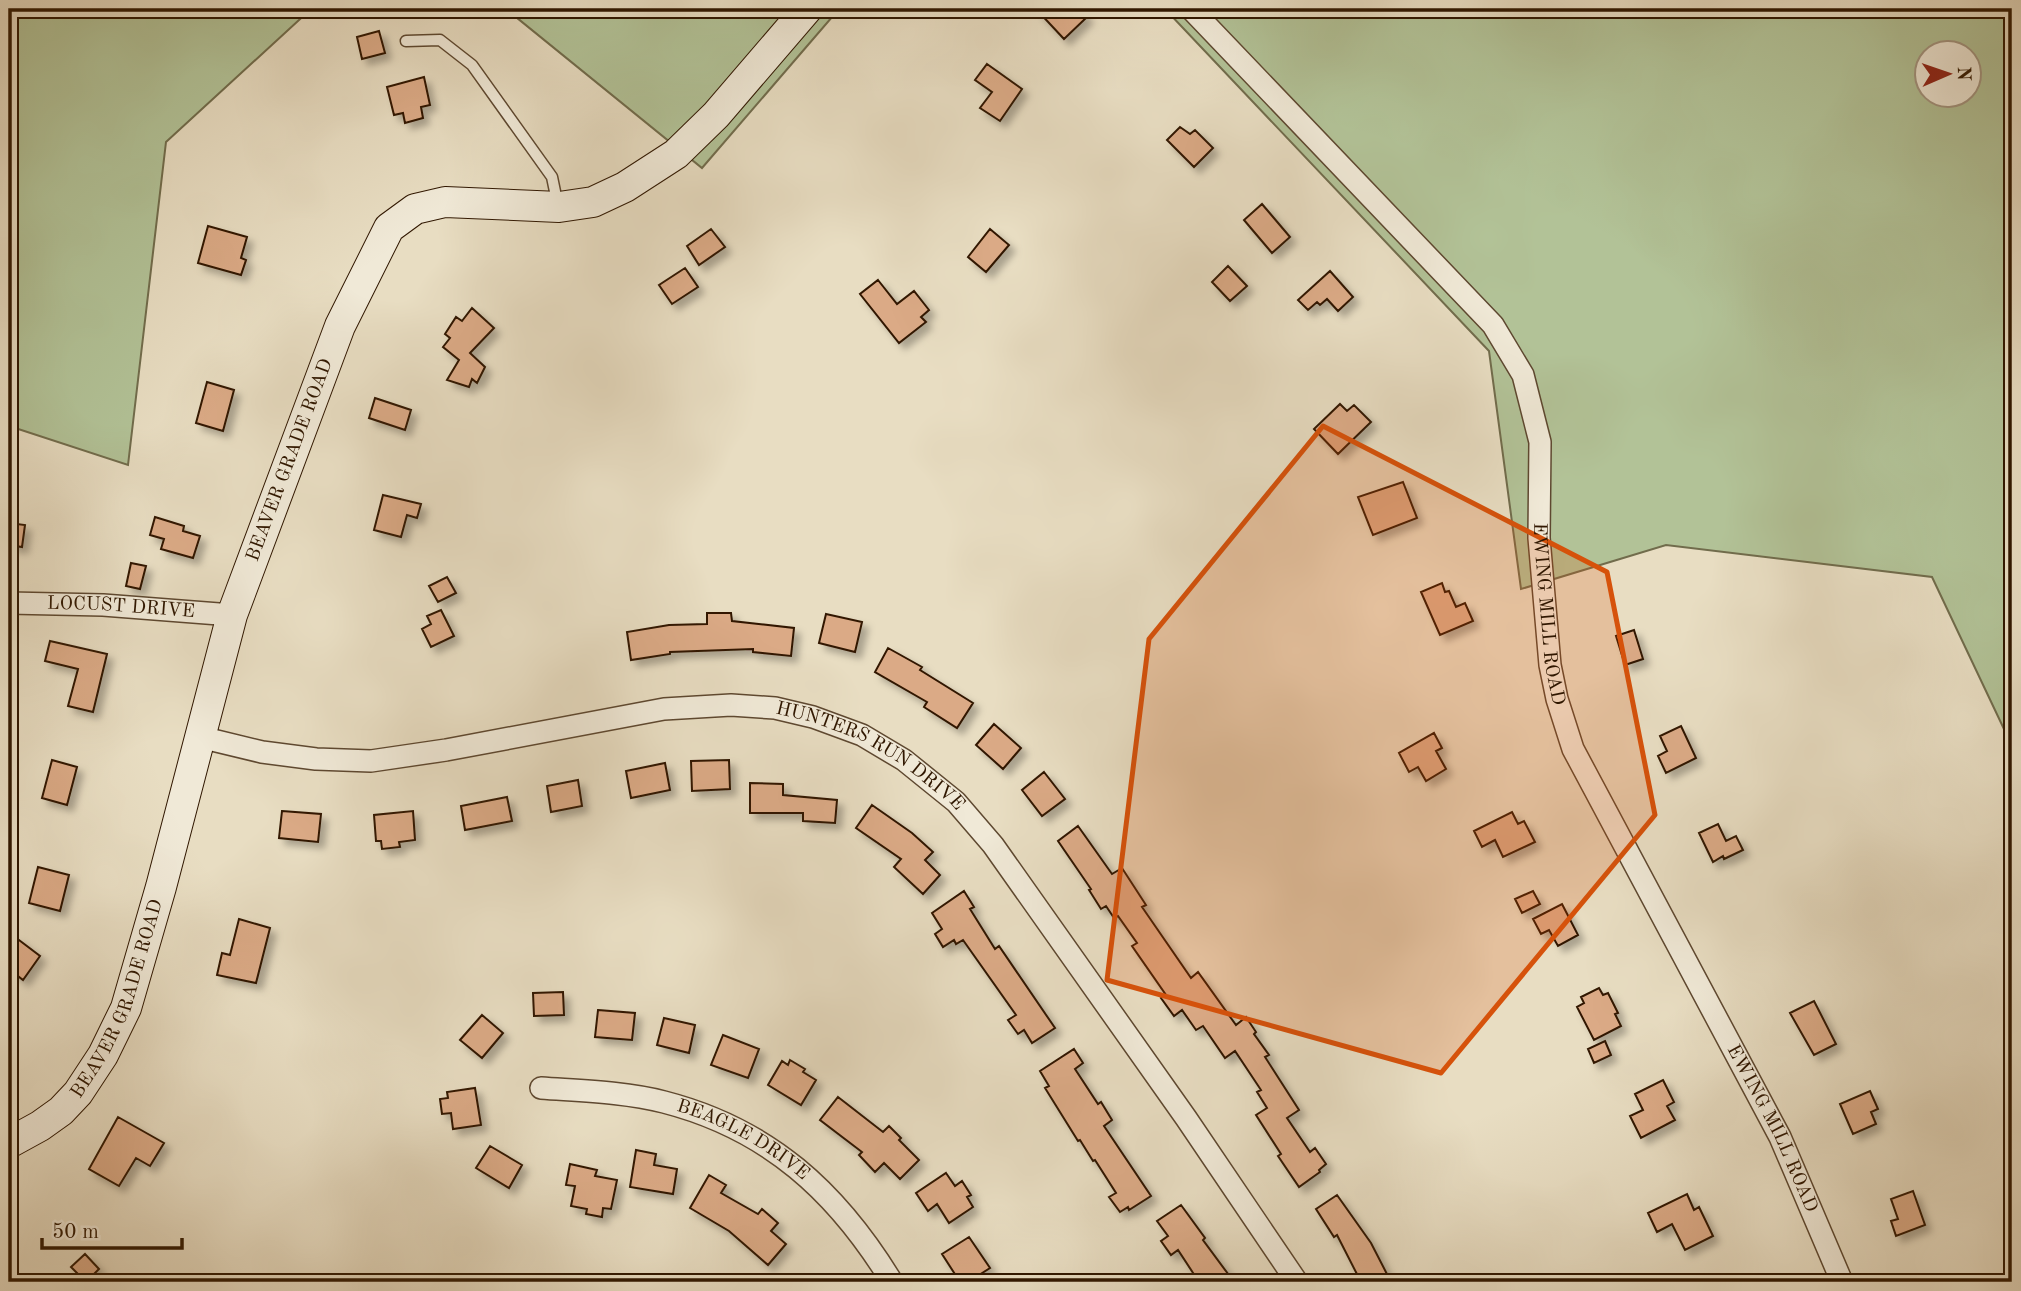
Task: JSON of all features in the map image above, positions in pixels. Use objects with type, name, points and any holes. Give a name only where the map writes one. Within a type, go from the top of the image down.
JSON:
[{"type":"main road","name":"BEAVER GRADE ROAD","points":[[9,1143],[61,1111],[78,1093],[103,1055],[126,1009],[232,615],[340,327],[389,228],[415,209],[445,202],[559,207],[593,202],[625,187],[676,154],[716,115],[807,9]]},
{"type":"street","name":"EWING MILL ROAD","points":[[1191,9],[1493,325],[1523,375],[1539,442],[1539,538],[1550,666],[1573,749],[1780,1137],[1842,1282]]},
{"type":"street","name":"LOCUST DRIVE","points":[[9,603],[103,605],[232,615]]},
{"type":"street","name":"HUNTERS RUN DRIVE","points":[[200,737],[262,752],[316,759],[371,761],[446,750],[664,709],[731,705],[775,708],[813,717],[862,735],[904,760],[956,802],[993,845],[1186,1118],[1297,1282]]},
{"type":"street","name":"BEAGLE DRIVE","points":[[541,1088],[598,1092],[662,1101],[722,1121],[786,1158],[829,1196],[874,1252],[892,1282]]},
{"type":"lane","points":[[405,41],[440,40],[472,65],[552,177],[559,207]]},
{"type":"highlighted area","points":[[1323,426],[1607,572],[1655,815],[1441,1073],[1107,980],[1149,639]]},
{"type":"green space","points":[[9,9],[311,9],[166,142],[128,465],[9,426]]},
{"type":"green space","points":[[506,9],[839,9],[702,168]]},
{"type":"green space","points":[[1165,9],[2012,9],[2012,746],[1932,577],[1666,545],[1521,589],[1489,351]]},
{"type":"building","points":[[1036,9],[1079,9],[1087,17],[1064,39]]},
{"type":"building","points":[[379,31],[385,53],[362,59],[357,37]]},
{"type":"building","points":[[987,64],[1022,89],[1000,121],[980,108],[992,92],[975,80]]},
{"type":"building","points":[[424,77],[430,105],[421,107],[423,118],[405,123],[403,113],[394,115],[387,87]]},
{"type":"building","points":[[1180,127],[1190,134],[1195,130],[1213,148],[1194,167],[1167,140]]},
{"type":"building","points":[[1262,204],[1290,237],[1272,253],[1244,220]]},
{"type":"building","points":[[208,226],[247,237],[241,258],[246,260],[241,275],[198,263]]},
{"type":"building","points":[[711,229],[725,247],[699,265],[687,246]]},
{"type":"building","points":[[990,229],[1009,245],[986,272],[968,257]]},
{"type":"building","points":[[1228,266],[1247,286],[1230,301],[1212,282]]},
{"type":"building","points":[[685,268],[698,287],[672,304],[659,285]]},
{"type":"building","points":[[1330,271],[1353,297],[1338,311],[1327,299],[1320,305],[1317,302],[1308,310],[1298,300]]},
{"type":"building","points":[[878,280],[897,304],[914,291],[929,310],[921,317],[926,322],[899,343],[860,294]]},
{"type":"building","points":[[472,308],[494,328],[470,353],[485,367],[477,383],[472,379],[469,387],[447,380],[459,360],[443,347],[450,338],[445,334],[456,317],[462,321]]},
{"type":"building","points":[[207,382],[234,390],[223,431],[196,423]]},
{"type":"building","points":[[375,398],[411,410],[405,430],[369,418]]},
{"type":"building","points":[[1340,404],[1347,411],[1354,405],[1371,422],[1338,454],[1314,429]]},
{"type":"building","points":[[1403,482],[1417,518],[1373,535],[1358,497]]},
{"type":"building","points":[[383,495],[421,504],[417,518],[407,515],[401,537],[374,530]]},
{"type":"building","points":[[155,517],[184,526],[183,531],[200,536],[193,558],[161,549],[164,539],[150,535]]},
{"type":"building","points":[[9,523],[25,525],[22,547],[9,545]]},
{"type":"building","points":[[131,563],[146,566],[140,589],[126,586]]},
{"type":"building","points":[[447,577],[456,593],[438,602],[429,586]]},
{"type":"building","points":[[1442,583],[1456,607],[1465,603],[1473,621],[1440,635],[1421,592]]},
{"type":"building","points":[[441,610],[454,636],[431,647],[422,629],[431,624],[427,616]]},
{"type":"building","points":[[707,613],[731,613],[732,621],[794,628],[791,656],[753,652],[753,649],[670,652],[631,660],[627,632],[669,625],[707,624]]},
{"type":"building","points":[[826,614],[862,622],[855,652],[819,643]]},
{"type":"building","points":[[1634,630],[1643,659],[1625,665],[1616,636]]},
{"type":"building","points":[[50,641],[107,654],[93,712],[68,706],[78,669],[45,661]]},
{"type":"building","points":[[888,648],[922,667],[920,670],[973,703],[957,728],[924,707],[927,702],[875,672]]},
{"type":"building","points":[[994,724],[1021,748],[1003,769],[976,745]]},
{"type":"building","points":[[1681,726],[1696,758],[1666,773],[1658,756],[1667,751],[1660,736]]},
{"type":"building","points":[[1434,733],[1442,748],[1436,751],[1446,769],[1426,781],[1418,767],[1409,772],[1399,753]]},
{"type":"building","points":[[52,760],[77,767],[67,805],[42,798]]},
{"type":"building","points":[[729,760],[730,789],[692,791],[691,761]]},
{"type":"building","points":[[665,763],[670,790],[631,798],[626,771]]},
{"type":"building","points":[[1044,772],[1065,799],[1042,816],[1022,790]]},
{"type":"building","points":[[578,780],[582,806],[551,812],[547,786]]},
{"type":"building","points":[[750,783],[783,784],[783,795],[837,800],[835,823],[803,821],[803,813],[750,813]]},
{"type":"building","points":[[507,797],[512,821],[465,830],[461,806]]},
{"type":"building","points":[[872,805],[912,833],[933,852],[925,860],[940,875],[923,894],[894,867],[901,859],[856,828]]},
{"type":"building","points":[[282,811],[321,814],[318,842],[279,838]]},
{"type":"building","points":[[413,811],[415,840],[399,842],[400,847],[382,849],[381,841],[376,841],[374,815]]},
{"type":"building","points":[[1512,812],[1518,824],[1524,821],[1535,842],[1503,857],[1495,840],[1482,847],[1474,831]]},
{"type":"building","points":[[1718,824],[1726,841],[1736,836],[1743,850],[1713,862],[1699,833]]},
{"type":"building","points":[[1078,826],[1112,874],[1122,868],[1146,905],[1142,907],[1191,978],[1198,972],[1236,1025],[1246,1017],[1256,1032],[1254,1034],[1269,1055],[1265,1057],[1299,1110],[1287,1118],[1310,1152],[1315,1148],[1326,1164],[1320,1172],[1299,1187],[1278,1156],[1281,1154],[1256,1115],[1267,1108],[1257,1092],[1261,1090],[1235,1051],[1225,1058],[1203,1026],[1196,1030],[1182,1010],[1174,1016],[1161,998],[1166,995],[1132,946],[1137,943],[1118,916],[1114,918],[1106,906],[1101,909],[1089,890],[1091,889],[1058,841]]},
{"type":"building","points":[[38,867],[69,875],[60,911],[29,903]]},
{"type":"building","points":[[964,891],[974,907],[970,909],[995,949],[999,946],[1055,1028],[1032,1043],[1024,1030],[1018,1034],[1008,1020],[1016,1015],[963,940],[956,944],[954,940],[943,947],[935,934],[942,929],[932,913]]},
{"type":"building","points":[[1533,891],[1540,904],[1522,913],[1515,899]]},
{"type":"building","points":[[1562,904],[1578,935],[1558,946],[1549,930],[1541,934],[1533,919]]},
{"type":"building","points":[[239,919],[270,928],[256,983],[217,975],[222,953],[230,955]]},
{"type":"building","points":[[15,937],[40,956],[23,980],[9,969],[9,945]]},
{"type":"building","points":[[1599,988],[1603,995],[1608,993],[1621,1026],[1594,1040],[1577,1007],[1584,1003],[1581,997]]},
{"type":"building","points":[[563,992],[564,1015],[534,1016],[533,993]]},
{"type":"building","points":[[1814,1001],[1836,1044],[1814,1055],[1790,1013]]},
{"type":"building","points":[[598,1010],[635,1013],[632,1040],[595,1037]]},
{"type":"building","points":[[482,1015],[503,1033],[482,1058],[460,1040]]},
{"type":"building","points":[[664,1018],[695,1025],[689,1053],[657,1045]]},
{"type":"building","points":[[723,1035],[759,1049],[748,1078],[711,1065]]},
{"type":"building","points":[[1605,1041],[1611,1055],[1594,1063],[1588,1049]]},
{"type":"building","points":[[1074,1049],[1083,1063],[1075,1069],[1112,1120],[1104,1126],[1151,1196],[1129,1210],[1128,1207],[1120,1212],[1109,1197],[1116,1193],[1095,1160],[1093,1161],[1080,1140],[1078,1141],[1045,1088],[1049,1086],[1040,1071]]},
{"type":"building","points":[[790,1060],[816,1080],[801,1105],[768,1085],[782,1061],[788,1065]]},
{"type":"building","points":[[1663,1080],[1674,1102],[1667,1106],[1675,1120],[1641,1138],[1630,1116],[1643,1110],[1635,1094]]},
{"type":"building","points":[[475,1088],[481,1125],[453,1129],[451,1113],[442,1114],[440,1099],[448,1098],[447,1092]]},
{"type":"building","points":[[1870,1091],[1878,1109],[1871,1112],[1876,1124],[1853,1134],[1840,1104]]},
{"type":"building","points":[[838,1097],[883,1132],[889,1126],[919,1160],[900,1179],[884,1163],[875,1172],[859,1155],[862,1152],[820,1120]]},
{"type":"building","points":[[118,1117],[164,1143],[150,1166],[136,1158],[119,1186],[89,1169]]},
{"type":"building","points":[[490,1146],[522,1165],[509,1188],[476,1168]]},
{"type":"building","points":[[636,1150],[656,1154],[654,1165],[677,1169],[673,1194],[630,1187]]},
{"type":"building","points":[[570,1164],[597,1170],[595,1176],[617,1180],[611,1209],[603,1208],[602,1217],[586,1214],[587,1209],[571,1206],[575,1186],[566,1185]]},
{"type":"building","points":[[946,1173],[955,1186],[962,1181],[971,1195],[967,1197],[973,1207],[949,1223],[937,1204],[928,1211],[916,1193]]},
{"type":"building","points":[[709,1175],[726,1185],[721,1193],[758,1214],[762,1209],[778,1223],[771,1231],[786,1244],[768,1265],[729,1231],[690,1208]]},
{"type":"building","points":[[1913,1191],[1925,1225],[1896,1236],[1891,1221],[1898,1219],[1891,1199]]},
{"type":"building","points":[[1687,1194],[1694,1210],[1699,1207],[1713,1236],[1685,1250],[1672,1224],[1657,1232],[1648,1213]]},
{"type":"building","points":[[1337,1195],[1371,1243],[1389,1278],[1381,1282],[1361,1282],[1337,1235],[1334,1237],[1316,1209]]},
{"type":"building","points":[[1181,1205],[1234,1282],[1199,1282],[1178,1250],[1171,1255],[1161,1241],[1168,1236],[1157,1221]]},
{"type":"building","points":[[969,1237],[990,1268],[968,1282],[960,1282],[942,1254]]},
{"type":"building","points":[[85,1254],[99,1269],[86,1282],[71,1267]]}]
